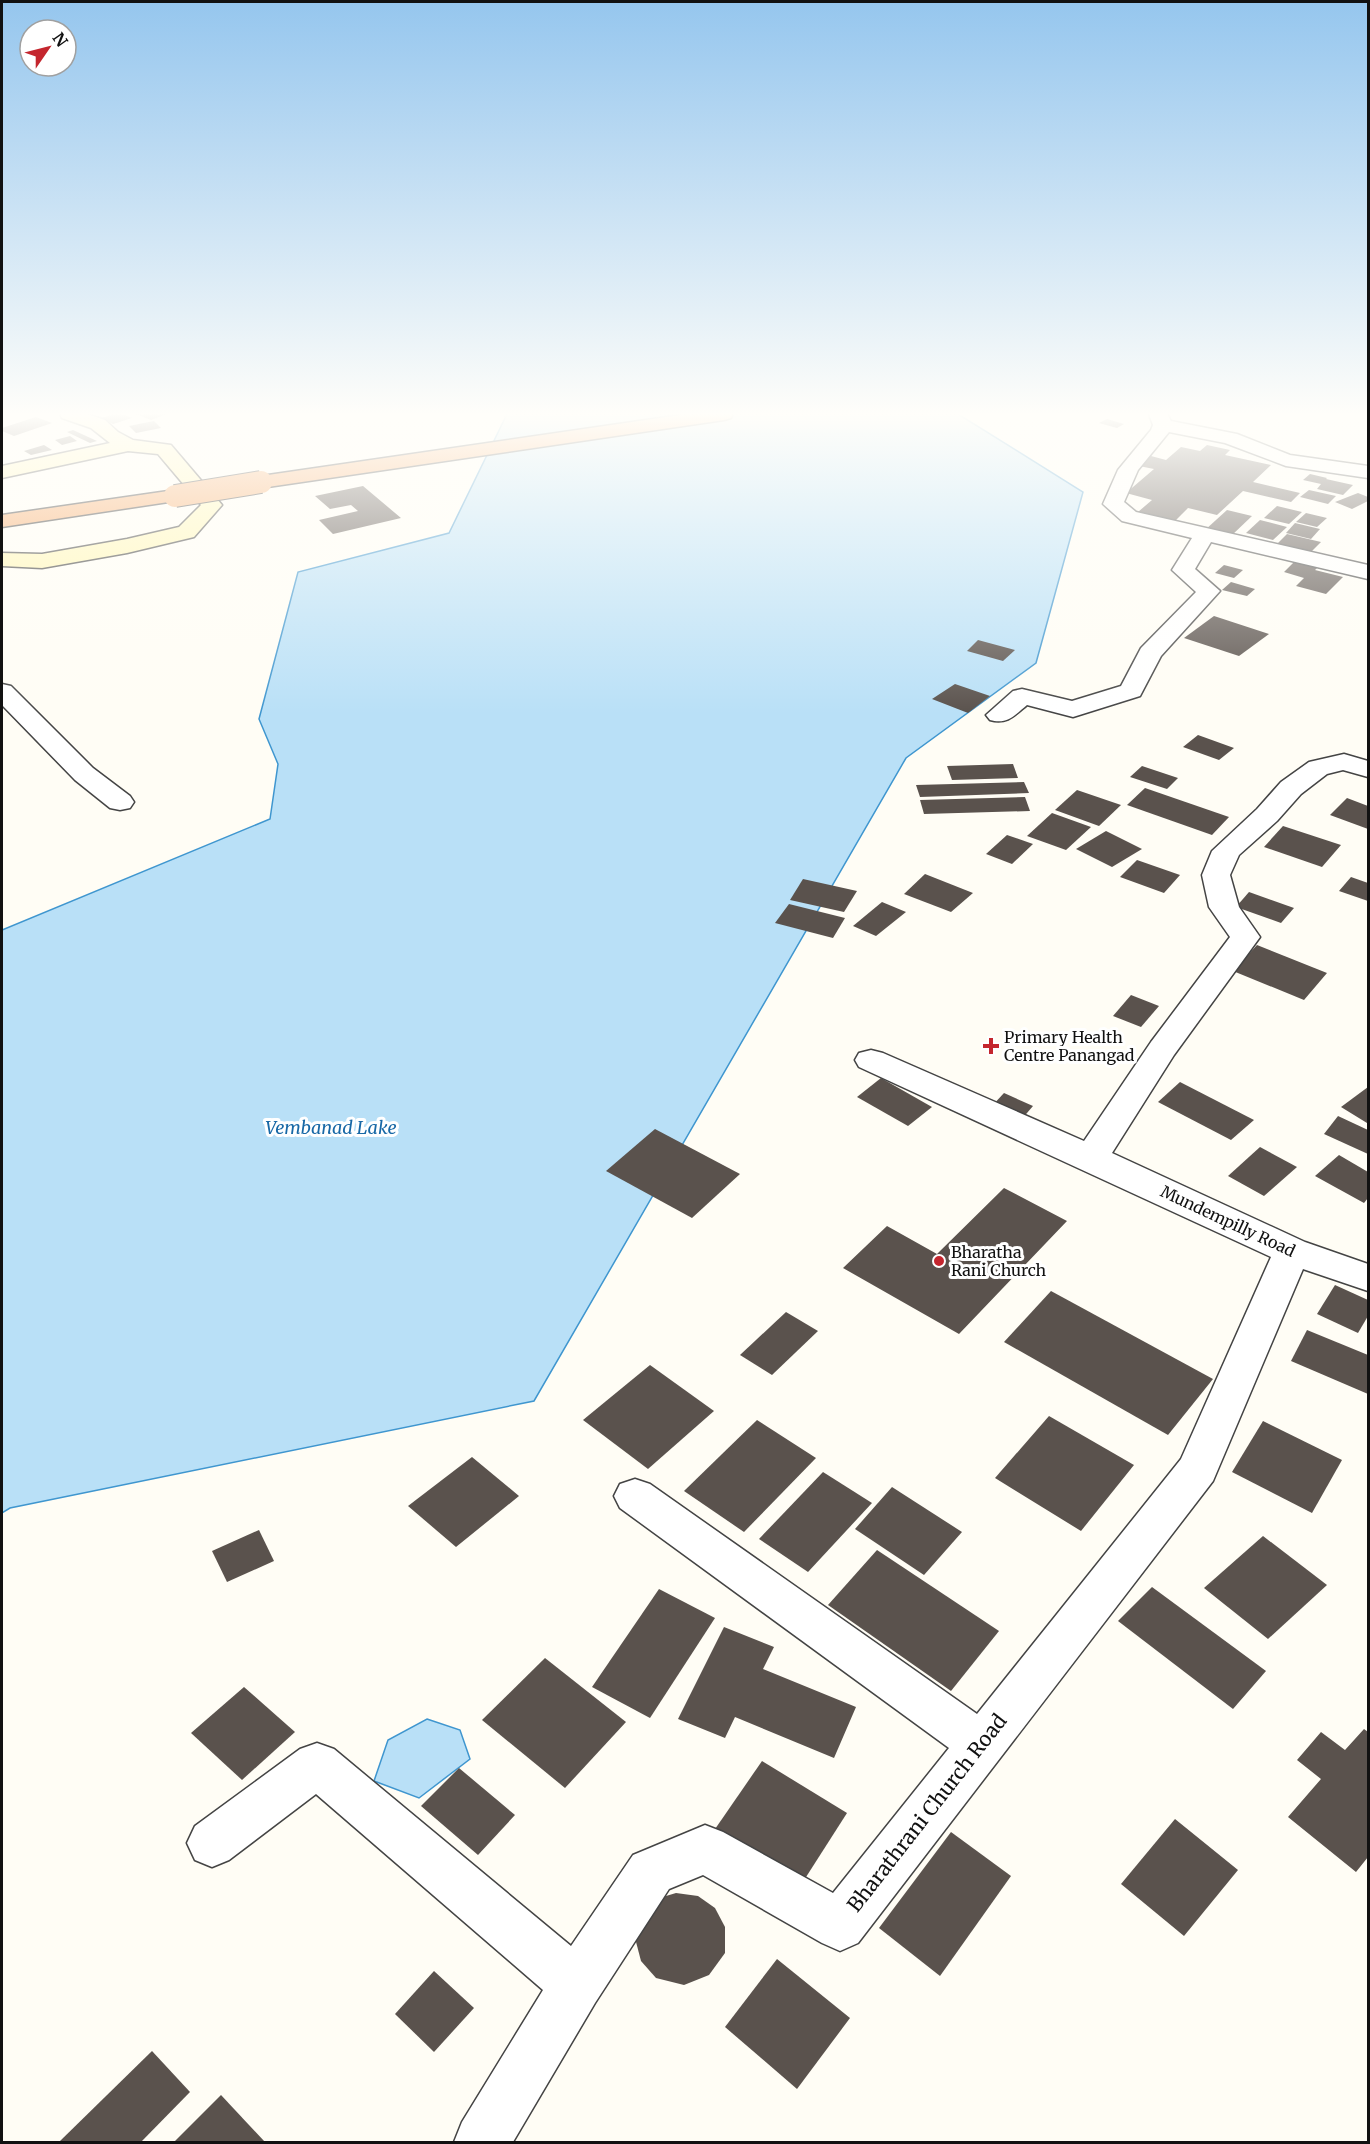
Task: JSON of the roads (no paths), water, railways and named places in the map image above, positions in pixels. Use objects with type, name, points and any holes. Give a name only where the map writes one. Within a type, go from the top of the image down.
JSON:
[{"type":"highway","points":[[2,521],[31,514]]},
{"type":"street","points":[[2,561],[42,561],[127,546],[186,532],[203,514]]},
{"type":"street","points":[[1126,514],[1368,572]]},
{"type":"street","points":[[999,715],[1022,696],[1073,709],[1131,691],[1150,653],[1209,591],[1183,570],[1205,534]]},
{"type":"street","points":[[2,691],[84,774],[120,802]]},
{"type":"street","points":[[1091,1158],[1162,1049],[1245,936],[1224,908],[1216,875],[1226,851],[1267,815],[1291,788],[1318,768],[1344,762],[1368,769]]},
{"type":"street","name":"Mundempilly Road","points":[[871,1060],[1292,1251],[1368,1277]]},
{"type":"street","name":"Bharathrani Church Road","points":[[482,2142],[576,1984],[651,1872],[705,1849],[840,1925],[1198,1469],[1292,1251]]},
{"type":"street","points":[[635,1496],[981,1744]]},
{"type":"street","points":[[212,1843],[318,1765],[576,1984]]},
{"type":"water","name":"Vembanad Lake","points":[[458,514],[1077,514],[1036,663],[906,758],[534,1401],[10,1508],[2,1513],[2,930],[270,819],[278,764],[259,719],[298,572],[449,533]]},
{"type":"water","points":[[427,1719],[460,1730],[470,1759],[419,1798],[374,1781],[388,1740]]},
{"type":"place","name":"Primary Health Centre Panangad","points":[[991,1046]]},
{"type":"place","name":"Bharatha Rani Church","points":[[939,1261]]}]
